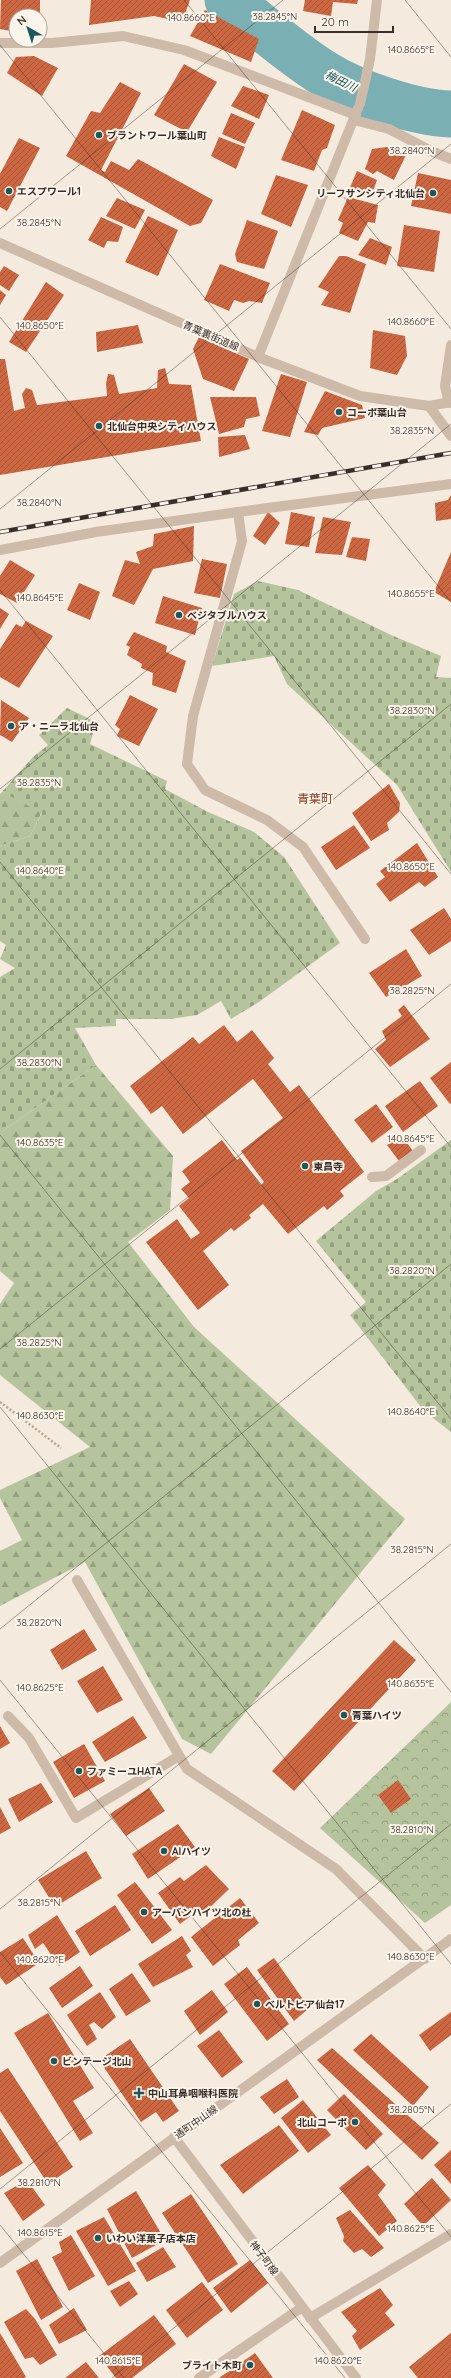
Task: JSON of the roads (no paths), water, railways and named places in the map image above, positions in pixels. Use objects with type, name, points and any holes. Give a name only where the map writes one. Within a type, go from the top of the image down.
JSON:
[{"type":"street","points":[[258,357],[360,104],[370,59],[377,0]]},
{"type":"street","points":[[0,43],[52,43],[123,36],[184,50],[389,129],[431,151],[451,158]]},
{"type":"street","name":"青葉裏街道線","points":[[0,243],[258,357],[360,396],[429,406],[450,403]]},
{"type":"street","points":[[450,403],[445,386],[451,345]]},
{"type":"street","points":[[429,406],[451,436]]},
{"type":"street","points":[[0,550],[96,532],[451,484]]},
{"type":"street","points":[[238,512],[242,542],[193,716],[187,764],[205,790],[267,820],[304,847],[365,939]]},
{"type":"street","points":[[372,1177],[386,1176],[421,1150]]},
{"type":"street","points":[[77,1580],[187,1769],[336,1869],[424,1959]]},
{"type":"street","points":[[8,1716],[29,1738],[76,1818],[179,1756]]},
{"type":"street","name":"通町中山線","points":[[0,2263],[451,1939]]},
{"type":"street","name":"神子町線","points":[[174,2137],[301,2308],[356,2378]]},
{"type":"street","points":[[310,2318],[451,2234]]},
{"type":"street","points":[[199,2378],[301,2308]]},
{"type":"waterway","name":"梅田川","points":[[228,0],[300,57],[338,81],[369,95],[403,106],[436,113],[451,114]]},
{"type":"railway","points":[[0,532],[451,453]]},
{"type":"place","name":"ブラントワール葉山町","points":[[99,135]]},
{"type":"place","name":"エスプワール1","points":[[9,191]]},
{"type":"place","name":"リーフサンシティ北仙台","points":[[433,193]]},
{"type":"place","name":"コーポ葉山台","points":[[339,412]]},
{"type":"place","name":"北仙台中央シティハウス","points":[[99,426]]},
{"type":"place","name":"ベジタブルハウス","points":[[179,615]]},
{"type":"place","name":"ア・ニーラ北仙台","points":[[11,726]]},
{"type":"place","name":"東昌寺","points":[[305,1166]]},
{"type":"place","name":"青葉ハイツ","points":[[344,1715]]},
{"type":"place","name":"ファミーユHATA","points":[[79,1771]]},
{"type":"place","name":"AIハイツ","points":[[164,1851]]},
{"type":"place","name":"アーバンハイツ北の杜","points":[[144,1912]]},
{"type":"place","name":"ベルトピア仙台17","points":[[257,2004]]},
{"type":"place","name":"ビンテージ北山","points":[[54,2061]]},
{"type":"place","name":"中山耳鼻咽喉科医院","points":[[139,2093]]},
{"type":"place","name":"北山コーポ","points":[[355,2122]]},
{"type":"place","name":"いわい洋菓子店本店","points":[[98,2238]]},
{"type":"place","name":"ブライト木町","points":[[250,2365]]},
{"type":"district","name":"青葉町","points":[[315,798]]}]
